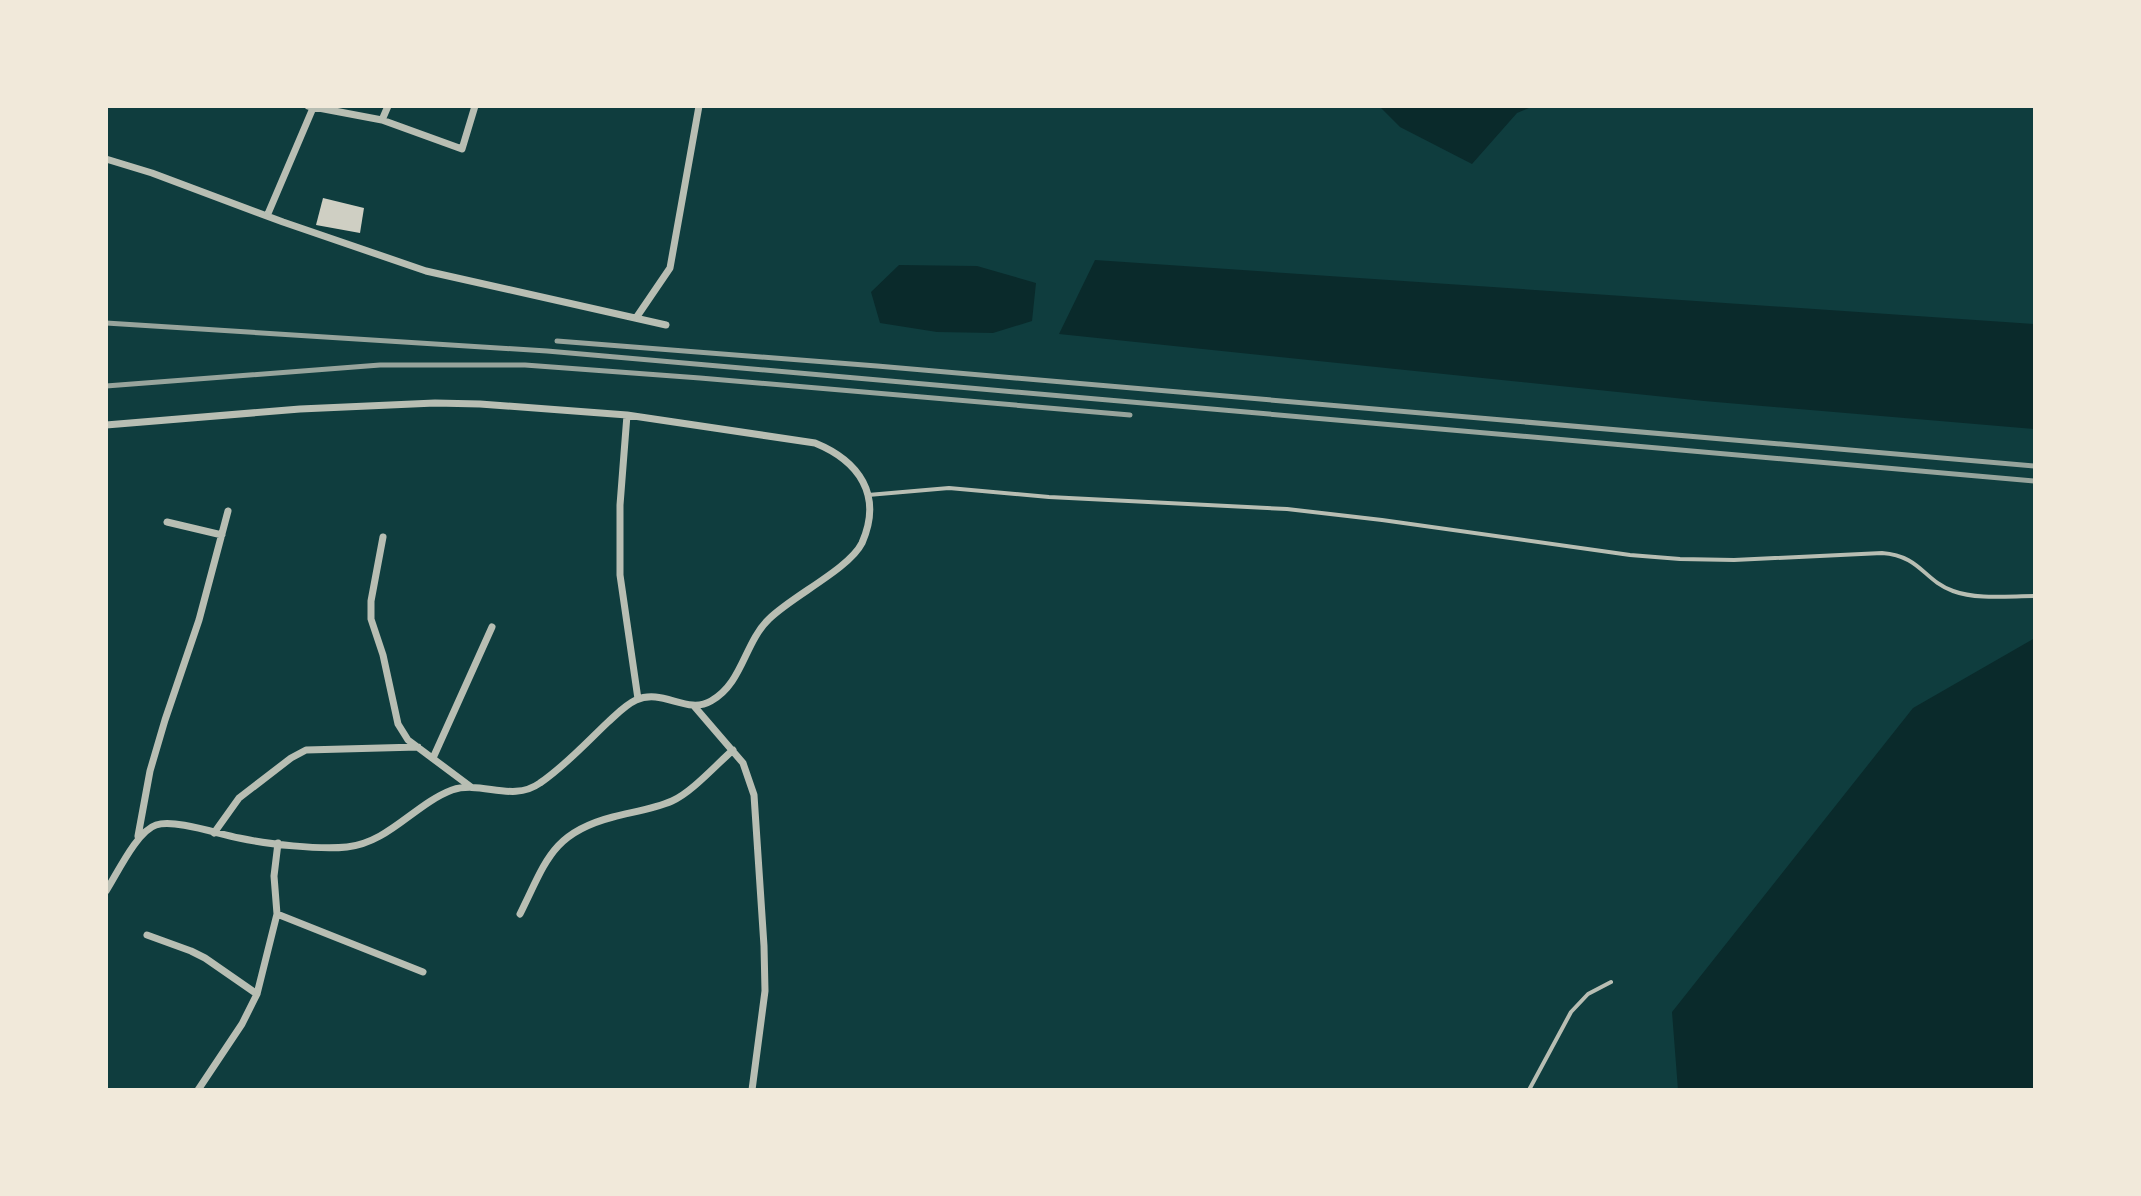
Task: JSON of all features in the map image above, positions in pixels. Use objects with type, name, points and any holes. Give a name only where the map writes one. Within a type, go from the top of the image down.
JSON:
[{"type":"street","points":[[382,120],[388,106]]},
{"type":"street","points":[[267,216],[311,107],[382,120],[462,149],[475,106]]},
{"type":"street","points":[[636,318],[670,268],[699,106]]},
{"type":"street","points":[[106,159],[426,271],[666,325]]},
{"type":"street","points":[[106,425],[300,409],[435,403],[627,415],[815,443],[829,448],[863,478],[869,514],[865,535],[848,561],[769,619],[757,633],[737,675],[725,691],[708,703],[694,706],[658,696],[638,699],[528,790],[515,793],[461,788],[448,792],[364,844],[332,848],[278,843],[165,823],[150,827],[107,887]]},
{"type":"street","points":[[627,415],[620,505],[620,575],[638,699]]},
{"type":"street","points":[[138,840],[150,771],[199,620],[228,511]]},
{"type":"street","points":[[167,522],[222,535]]},
{"type":"street","points":[[383,537],[371,601],[371,619],[383,655],[398,724],[408,740],[472,788]]},
{"type":"street","points":[[433,758],[492,627]]},
{"type":"street","points":[[694,706],[743,763],[754,795],[765,991],[752,1090]]},
{"type":"street","points":[[214,833],[234,803],[247,791],[306,750],[418,747]]},
{"type":"street","points":[[520,914],[556,846],[568,835],[601,820],[677,799],[733,750]]},
{"type":"street","points":[[198,1090],[242,1024],[257,994],[277,914],[274,876],[278,843]]},
{"type":"street","points":[[277,914],[423,972]]},
{"type":"street","points":[[147,935],[205,958],[257,994]]},
{"type":"lane","points":[[868,495],[949,488],[1049,497],[1287,509],[1680,559],[1896,554],[1912,561],[1957,593],[2035,596]]},
{"type":"lane","points":[[1529,1090],[1571,1012],[1588,994],[1611,982]]},
{"type":"water","points":[[1379,106],[1534,106],[1517,113],[1472,164],[1400,127]]},
{"type":"water","points":[[1095,260],[2035,324],[2035,429],[1704,401],[1059,334]]},
{"type":"water","points":[[899,265],[977,266],[1036,283],[1032,321],[993,333],[937,332],[880,323],[871,292]]},
{"type":"water","points":[[2035,638],[2035,1090],[1678,1090],[1672,1012],[1913,708]]},
{"type":"building","points":[[323,198],[364,208],[360,233],[316,225]]},
{"type":"railway","points":[[106,323],[547,351],[2035,481]]},
{"type":"railway","points":[[557,341],[2035,466]]},
{"type":"railway","points":[[106,386],[380,365],[525,365],[1130,415]]}]
